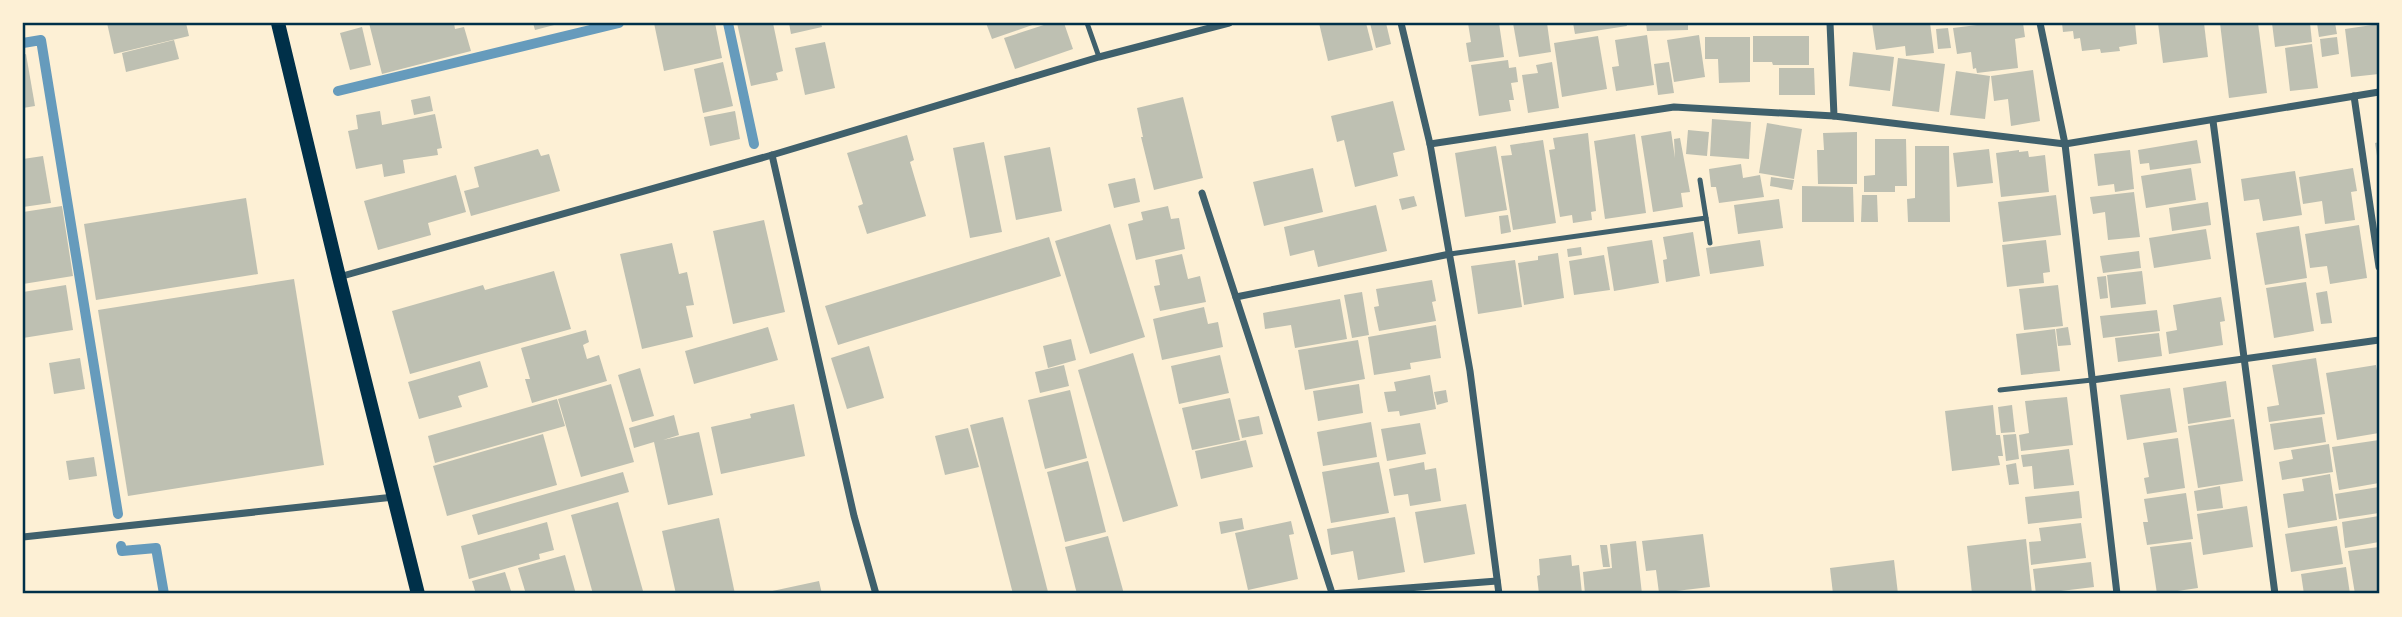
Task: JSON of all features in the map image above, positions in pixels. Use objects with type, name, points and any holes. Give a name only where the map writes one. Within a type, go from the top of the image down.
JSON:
[{"type":"main road","points":[[278,23],[418,594]]},
{"type":"street","points":[[339,277],[772,155],[1099,57],[1228,23]]},
{"type":"street","points":[[1401,23],[1430,144],[1471,371],[1499,594]]},
{"type":"street","points":[[1830,23],[1834,116]]},
{"type":"street","points":[[2040,23],[2065,144],[2117,594]]},
{"type":"street","points":[[1430,144],[1674,107],[1834,116],[2065,144],[2379,92]]},
{"type":"street","points":[[2354,96],[2379,267]]},
{"type":"street","points":[[2213,121],[2275,594]]},
{"type":"street","points":[[772,155],[854,516],[876,594]]},
{"type":"street","points":[[1202,193],[1330,594],[1497,581]]},
{"type":"street","points":[[1236,297],[1450,254]]},
{"type":"street","points":[[2092,380],[2379,340]]},
{"type":"street","points":[[23,537],[394,496]]},
{"type":"lane","points":[[1087,23],[1099,57]]},
{"type":"lane","points":[[1700,180],[1710,243]]},
{"type":"lane","points":[[1450,254],[1706,218]]},
{"type":"lane","points":[[2000,390],[2092,380]]},
{"type":"building","points":[[107,23],[186,23],[189,36],[114,54]]},
{"type":"building","points":[[369,23],[454,23],[455,29],[464,27],[471,51],[382,74]]},
{"type":"building","points":[[533,23],[558,23],[558,24],[535,30]]},
{"type":"building","points":[[654,23],[715,23],[722,58],[664,71]]},
{"type":"building","points":[[737,23],[773,23],[783,71],[776,73],[778,80],[751,86]]},
{"type":"building","points":[[789,23],[821,23],[822,27],[791,34]]},
{"type":"building","points":[[986,23],[1038,23],[992,39]]},
{"type":"building","points":[[1050,23],[1064,23],[1073,49],[1015,69],[1004,38]]},
{"type":"building","points":[[1319,23],[1366,23],[1373,50],[1328,61]]},
{"type":"building","points":[[1370,23],[1386,23],[1391,44],[1376,48]]},
{"type":"building","points":[[1468,23],[1499,23],[1504,57],[1469,62],[1466,43],[1471,42]]},
{"type":"building","points":[[1513,23],[1547,23],[1551,52],[1519,57]]},
{"type":"building","points":[[1573,23],[1626,23],[1627,26],[1575,34]]},
{"type":"building","points":[[1646,23],[1688,23],[1688,30],[1647,31]]},
{"type":"building","points":[[1872,23],[1930,23],[1934,53],[1906,56],[1905,46],[1876,50]]},
{"type":"building","points":[[1993,23],[2023,23],[2025,37],[2015,39],[2018,68],[1977,73],[1976,68],[1973,69],[1971,52],[1957,54],[1953,28]]},
{"type":"building","points":[[2062,23],[2135,23],[2137,44],[2119,47],[2120,51],[2082,51],[2080,38],[2074,39],[2073,31],[2063,32]]},
{"type":"building","points":[[2158,23],[2204,23],[2208,57],[2163,63]]},
{"type":"building","points":[[2220,23],[2258,23],[2267,93],[2229,98]]},
{"type":"building","points":[[2272,23],[2310,23],[2312,42],[2275,47]]},
{"type":"building","points":[[2317,23],[2335,23],[2337,34],[2319,37]]},
{"type":"building","points":[[2379,24],[2379,74],[2351,77],[2345,29]]},
{"type":"building","points":[[362,27],[371,65],[350,70],[340,33]]},
{"type":"building","points":[[1948,28],[1951,48],[1938,49],[1936,29]]},
{"type":"building","points":[[1647,35],[1654,85],[1616,91],[1612,67],[1619,66],[1615,40]]},
{"type":"building","points":[[1699,35],[1705,77],[1674,82],[1667,40]]},
{"type":"building","points":[[1598,36],[1607,89],[1562,97],[1554,43]]},
{"type":"building","points":[[1753,36],[1809,36],[1809,65],[1753,62]]},
{"type":"building","points":[[1705,37],[1750,37],[1750,82],[1719,83],[1718,59],[1705,59]]},
{"type":"building","points":[[2337,37],[2339,54],[2322,57],[2320,39]]},
{"type":"building","points":[[174,40],[179,59],[126,72],[122,53]]},
{"type":"building","points":[[825,42],[835,88],[805,95],[795,48]]},
{"type":"building","points":[[2312,44],[2318,88],[2290,91],[2285,48]]},
{"type":"building","points":[[1853,52],[1894,57],[1890,91],[1849,86]]},
{"type":"building","points":[[26,54],[35,106],[23,108],[23,55]]},
{"type":"building","points":[[1898,58],[1945,64],[1939,112],[1892,106]]},
{"type":"building","points":[[1508,60],[1509,68],[1516,67],[1518,82],[1511,83],[1514,100],[1509,100],[1511,111],[1479,116],[1471,65]]},
{"type":"building","points":[[723,62],[733,106],[703,113],[694,69]]},
{"type":"building","points":[[1552,62],[1559,108],[1528,113],[1522,75],[1538,73],[1536,65]]},
{"type":"building","points":[[1669,62],[1674,93],[1658,95],[1654,64]]},
{"type":"building","points":[[1779,68],[1814,68],[1815,95],[1779,95]]},
{"type":"building","points":[[2033,70],[2040,121],[2011,126],[2008,99],[1994,101],[1991,76]]},
{"type":"building","points":[[1956,71],[1990,76],[1985,119],[1950,115]]},
{"type":"building","points":[[430,96],[433,111],[414,115],[411,100]]},
{"type":"building","points":[[1183,97],[1203,178],[1154,190],[1137,108]]},
{"type":"building","points":[[1393,101],[1405,150],[1393,153],[1398,176],[1355,187],[1344,140],[1337,142],[1331,116]]},
{"type":"building","points":[[380,111],[382,125],[435,114],[442,148],[437,149],[438,155],[403,160],[405,173],[384,177],[382,164],[356,169],[348,131],[358,129],[356,115]]},
{"type":"building","points":[[735,111],[740,139],[710,146],[704,117]]},
{"type":"building","points":[[1712,119],[1751,122],[1749,159],[1710,156]]},
{"type":"building","points":[[1767,123],[1802,129],[1794,179],[1759,173]]},
{"type":"building","points":[[1688,130],[1709,132],[1707,156],[1686,154]]},
{"type":"building","points":[[1671,131],[1675,158],[1674,139],[1680,138],[1690,192],[1681,193],[1683,207],[1653,212],[1641,136]]},
{"type":"building","points":[[1857,132],[1857,184],[1818,184],[1817,150],[1824,150],[1823,133]]},
{"type":"building","points":[[1588,133],[1596,211],[1591,212],[1592,220],[1573,223],[1572,215],[1560,217],[1549,150],[1555,149],[1553,138]]},
{"type":"building","points":[[1635,134],[1646,213],[1605,219],[1594,141]]},
{"type":"building","points":[[907,135],[914,160],[910,162],[926,216],[867,234],[858,206],[863,204],[847,153]]},
{"type":"building","points":[[1875,139],[1906,139],[1907,186],[1895,186],[1895,192],[1864,192],[1864,176],[1875,175]]},
{"type":"building","points":[[1543,140],[1556,223],[1513,230],[1501,156],[1512,155],[1510,145]]},
{"type":"building","points":[[2197,140],[2201,163],[2150,170],[2149,163],[2140,164],[2138,150]]},
{"type":"building","points":[[984,142],[1002,232],[970,238],[953,148]]},
{"type":"building","points":[[2379,142],[2379,156],[2377,156],[2375,143]]},
{"type":"building","points":[[1496,146],[1507,210],[1465,217],[1455,153]]},
{"type":"building","points":[[1915,146],[1949,146],[1950,222],[1908,222],[1907,199],[1915,198]]},
{"type":"building","points":[[1050,147],[1062,211],[1016,220],[1004,156]]},
{"type":"building","points":[[538,149],[541,156],[549,154],[560,191],[471,216],[464,191],[479,187],[474,167]]},
{"type":"building","points":[[1989,149],[1993,183],[1957,187],[1953,153]]},
{"type":"building","points":[[2130,150],[2134,189],[2115,192],[2114,184],[2098,186],[2094,154]]},
{"type":"building","points":[[2028,151],[2029,157],[2045,155],[2049,192],[2001,197],[1996,153]]},
{"type":"building","points":[[43,156],[51,203],[23,207],[23,159]]},
{"type":"building","points":[[1741,164],[1743,178],[1760,175],[1764,197],[1719,203],[1716,187],[1711,187],[1709,169]]},
{"type":"building","points":[[1313,168],[1323,212],[1264,226],[1253,182]]},
{"type":"building","points":[[2191,168],[2196,200],[2146,208],[2141,176]]},
{"type":"building","points":[[2353,168],[2357,191],[2351,192],[2355,220],[2325,224],[2322,201],[2303,204],[2299,177]]},
{"type":"building","points":[[2295,171],[2302,215],[2263,221],[2259,199],[2244,201],[2241,179]]},
{"type":"building","points":[[456,175],[466,212],[428,223],[431,235],[378,250],[364,201]]},
{"type":"building","points":[[1771,177],[1794,180],[1792,190],[1770,186]]},
{"type":"building","points":[[1135,178],[1140,202],[1114,208],[1108,184]]},
{"type":"building","points":[[1802,186],[1853,187],[1854,222],[1802,222]]},
{"type":"building","points":[[2134,192],[2140,237],[2108,240],[2105,212],[2093,214],[2090,197]]},
{"type":"building","points":[[1862,195],[1877,195],[1878,222],[1861,222]]},
{"type":"building","points":[[2056,195],[2061,235],[2003,242],[1998,202]]},
{"type":"building","points":[[1414,196],[1417,206],[1402,210],[1399,199]]},
{"type":"building","points":[[246,198],[258,274],[96,300],[84,224]]},
{"type":"building","points":[[1779,199],[1783,228],[1738,234],[1734,205]]},
{"type":"building","points":[[2208,202],[2211,225],[2172,231],[2169,208]]},
{"type":"building","points":[[1376,205],[1387,251],[1318,267],[1314,250],[1290,256],[1284,227]]},
{"type":"building","points":[[62,206],[73,276],[23,284],[23,212]]},
{"type":"building","points":[[1168,206],[1171,219],[1179,218],[1185,249],[1136,260],[1128,224],[1143,220],[1141,212]]},
{"type":"building","points":[[1508,215],[1511,232],[1501,234],[1499,216]]},
{"type":"building","points":[[764,220],[785,312],[733,324],[713,231]]},
{"type":"building","points":[[1110,224],[1145,337],[1090,354],[1055,241]]},
{"type":"building","points":[[2359,225],[2367,278],[2330,284],[2327,266],[2310,268],[2305,234]]},
{"type":"building","points":[[2299,226],[2307,278],[2265,285],[2256,233]]},
{"type":"building","points":[[2206,229],[2211,259],[2154,268],[2149,238]]},
{"type":"building","points":[[1693,232],[1700,276],[1666,282],[1663,260],[1667,259],[1663,237]]},
{"type":"building","points":[[1049,237],[1061,276],[838,345],[825,306]]},
{"type":"building","points":[[1652,240],[1659,283],[1614,291],[1607,247]]},
{"type":"building","points":[[1760,240],[1764,266],[1710,274],[1706,248]]},
{"type":"building","points":[[2046,240],[2050,272],[2043,273],[2044,283],[2007,287],[2002,245]]},
{"type":"building","points":[[672,243],[679,274],[687,272],[694,305],[686,306],[693,337],[642,349],[620,254]]},
{"type":"building","points":[[1581,247],[1582,255],[1568,257],[1567,249]]},
{"type":"building","points":[[2139,251],[2141,268],[2103,273],[2100,256]]},
{"type":"building","points":[[1558,253],[1564,298],[1524,305],[1518,263]]},
{"type":"building","points":[[1182,254],[1188,279],[1200,276],[1206,302],[1160,311],[1154,286],[1160,285],[1155,260]]},
{"type":"building","points":[[1604,255],[1610,290],[1574,295],[1569,261]]},
{"type":"building","points":[[1515,260],[1522,307],[1478,314],[1471,266]]},
{"type":"building","points":[[554,271],[571,329],[410,374],[392,311],[483,285],[485,290]]},
{"type":"building","points":[[2142,271],[2146,304],[2111,308],[2107,275]]},
{"type":"building","points":[[2106,276],[2108,298],[2100,299],[2097,277]]},
{"type":"building","points":[[294,279],[324,465],[128,496],[98,310]]},
{"type":"building","points":[[1432,280],[1436,301],[1432,302],[1436,321],[1379,331],[1374,307],[1379,306],[1376,289]]},
{"type":"building","points":[[2306,282],[2314,331],[2274,338],[2266,288]]},
{"type":"building","points":[[66,285],[73,330],[23,338],[23,292]]},
{"type":"building","points":[[2058,285],[2063,326],[2024,330],[2019,289]]},
{"type":"building","points":[[2327,291],[2332,323],[2321,324],[2316,293]]},
{"type":"building","points":[[1362,292],[1369,335],[1352,338],[1344,295]]},
{"type":"building","points":[[2221,297],[2225,321],[2220,322],[2223,345],[2169,354],[2166,332],[2177,330],[2173,305]]},
{"type":"building","points":[[1340,299],[1347,339],[1295,348],[1291,325],[1265,329],[1263,313]]},
{"type":"building","points":[[1204,307],[1208,324],[1218,322],[1223,347],[1162,360],[1153,319]]},
{"type":"building","points":[[2157,310],[2160,331],[2103,338],[2100,316]]},
{"type":"building","points":[[1436,325],[1441,358],[1410,363],[1411,369],[1374,375],[1368,337]]},
{"type":"building","points":[[768,327],[778,360],[694,384],[685,351]]},
{"type":"building","points":[[2068,327],[2071,345],[2058,346],[2056,329]]},
{"type":"building","points":[[2055,329],[2060,371],[2021,375],[2016,334]]},
{"type":"building","points":[[586,330],[589,342],[583,345],[587,359],[599,355],[607,381],[532,403],[525,379],[530,379],[521,348]]},
{"type":"building","points":[[2159,333],[2162,356],[2118,362],[2115,338]]},
{"type":"building","points":[[1071,339],[1076,360],[1048,368],[1043,346]]},
{"type":"building","points":[[1358,340],[1365,379],[1305,390],[1298,350]]},
{"type":"building","points":[[869,346],[884,398],[847,409],[831,358]]},
{"type":"building","points":[[1133,353],[1178,506],[1123,522],[1078,370]]},
{"type":"building","points":[[1220,355],[1229,393],[1179,404],[1171,366]]},
{"type":"building","points":[[80,358],[85,389],[54,394],[49,363]]},
{"type":"building","points":[[2316,358],[2325,414],[2269,422],[2267,407],[2279,405],[2272,365]]},
{"type":"building","points":[[480,361],[488,387],[458,396],[462,407],[419,419],[408,382]]},
{"type":"building","points":[[1064,365],[1069,386],[1040,393],[1035,372]]},
{"type":"building","points":[[2376,365],[2379,382],[2379,433],[2337,440],[2326,373]]},
{"type":"building","points":[[640,368],[654,416],[632,422],[618,375]]},
{"type":"building","points":[[1430,375],[1436,409],[1400,416],[1399,411],[1388,412],[1384,392],[1396,391],[1394,382]]},
{"type":"building","points":[[2226,381],[2231,417],[2188,424],[2183,388]]},
{"type":"building","points":[[611,384],[634,462],[581,477],[558,399]]},
{"type":"building","points":[[1359,384],[1363,413],[1318,421],[1313,391]]},
{"type":"building","points":[[2170,388],[2177,432],[2127,440],[2120,395]]},
{"type":"building","points":[[1070,390],[1087,458],[1045,469],[1028,400]]},
{"type":"building","points":[[1446,390],[1448,402],[1437,405],[1434,392]]},
{"type":"building","points":[[2067,397],[2073,445],[2021,451],[2019,435],[2029,433],[2025,401]]},
{"type":"building","points":[[1230,398],[1240,440],[1192,450],[1182,408]]},
{"type":"building","points":[[557,399],[565,426],[435,463],[428,436]]},
{"type":"building","points":[[794,404],[805,456],[721,474],[711,427],[751,418],[750,414]]},
{"type":"building","points":[[1993,405],[1996,435],[2000,435],[2003,456],[1998,456],[2000,465],[1952,471],[1945,411]]},
{"type":"building","points":[[2012,405],[2015,432],[2001,433],[1998,407]]},
{"type":"building","points":[[674,415],[679,435],[663,440],[699,432],[713,495],[668,505],[654,442],[634,448],[629,428]]},
{"type":"building","points":[[1259,416],[1263,434],[1242,438],[1238,420]]},
{"type":"building","points":[[1003,417],[1048,592],[1013,594],[970,425]]},
{"type":"building","points":[[2322,417],[2326,442],[2274,450],[2270,424]]},
{"type":"building","points":[[2234,419],[2243,481],[2198,488],[2188,426]]},
{"type":"building","points":[[1371,422],[1377,457],[1323,466],[1317,432]]},
{"type":"building","points":[[1420,423],[1426,454],[1387,461],[1381,429]]},
{"type":"building","points":[[968,428],[979,467],[945,475],[935,436]]},
{"type":"building","points":[[543,434],[557,485],[447,516],[433,466]]},
{"type":"building","points":[[2016,434],[2019,459],[2006,461],[2003,435]]},
{"type":"building","points":[[2178,438],[2185,488],[2147,494],[2144,478],[2149,477],[2143,443]]},
{"type":"building","points":[[1246,440],[1253,467],[1201,479],[1195,451]]},
{"type":"building","points":[[2379,440],[2379,483],[2339,490],[2332,447]]},
{"type":"building","points":[[2329,444],[2333,472],[2282,480],[2279,462],[2293,459],[2291,450]]},
{"type":"building","points":[[2069,449],[2074,485],[2034,489],[2032,466],[2023,467],[2021,455]]},
{"type":"building","points":[[94,457],[97,476],[69,480],[66,461]]},
{"type":"building","points":[[1088,461],[1106,532],[1065,542],[1047,472]]},
{"type":"building","points":[[1379,462],[1389,513],[1331,523],[1322,472]]},
{"type":"building","points":[[1424,462],[1425,470],[1436,468],[1441,501],[1410,506],[1408,494],[1394,496],[1389,469]]},
{"type":"building","points":[[2016,463],[2019,484],[2009,485],[2006,465]]},
{"type":"building","points":[[623,472],[629,492],[478,535],[472,515]]},
{"type":"building","points":[[2330,474],[2337,520],[2288,528],[2283,494],[2304,491],[2302,479]]},
{"type":"building","points":[[2220,486],[2223,508],[2197,511],[2194,491]]},
{"type":"building","points":[[2379,487],[2379,513],[2339,519],[2335,494]]},
{"type":"building","points":[[2079,491],[2082,518],[2028,524],[2025,497]]},
{"type":"building","points":[[2186,493],[2193,539],[2147,545],[2143,522],[2148,522],[2144,499]]},
{"type":"building","points":[[618,502],[643,591],[631,594],[593,594],[571,515]]},
{"type":"building","points":[[1466,504],[1475,554],[1424,563],[1415,512]]},
{"type":"building","points":[[2247,506],[2253,547],[2203,555],[2197,514]]},
{"type":"building","points":[[2379,516],[2379,542],[2345,548],[2342,522]]},
{"type":"building","points":[[1395,517],[1405,572],[1358,580],[1353,551],[1331,555],[1327,529]]},
{"type":"building","points":[[719,518],[735,594],[676,594],[662,531]]},
{"type":"building","points":[[1242,518],[1244,529],[1221,534],[1219,522]]},
{"type":"building","points":[[1291,521],[1294,534],[1289,535],[1298,579],[1248,590],[1235,533]]},
{"type":"building","points":[[547,522],[554,550],[539,554],[540,559],[469,579],[461,546]]},
{"type":"building","points":[[2081,523],[2086,558],[2031,565],[2029,542],[2041,541],[2039,528]]},
{"type":"building","points":[[2337,526],[2343,564],[2291,572],[2285,534]]},
{"type":"building","points":[[1703,534],[1710,587],[1659,593],[1656,570],[1646,571],[1642,541]]},
{"type":"building","points":[[1108,536],[1124,594],[1077,594],[1065,547]]},
{"type":"building","points":[[2026,539],[2032,594],[1972,594],[1967,546]]},
{"type":"building","points":[[1636,541],[1642,594],[1585,594],[1583,572],[1612,568],[1610,544]]},
{"type":"building","points":[[2191,542],[2198,588],[2157,594],[2150,547]]},
{"type":"building","points":[[1600,545],[1607,545],[1610,567],[1603,567]]},
{"type":"building","points":[[2379,547],[2379,591],[2355,594],[2348,551]]},
{"type":"building","points":[[565,555],[576,594],[526,594],[518,568]]},
{"type":"building","points":[[1571,555],[1572,566],[1579,565],[1582,594],[1539,594],[1539,559]]},
{"type":"building","points":[[1894,560],[1898,594],[1833,594],[1830,568]]},
{"type":"building","points":[[2091,562],[2094,587],[2036,594],[2033,569]]},
{"type":"building","points":[[2346,567],[2350,594],[2304,594],[2301,574]]},
{"type":"building","points":[[505,572],[512,594],[476,594],[472,581]]},
{"type":"building","points":[[819,581],[822,594],[763,593]]},
{"type":"waterway","points":[[338,91],[619,23]]},
{"type":"waterway","points":[[728,23],[754,144]]},
{"type":"waterway","points":[[23,43],[41,40],[118,514]]},
{"type":"waterway","points":[[121,546],[122,551],[156,548],[164,594]]}]
